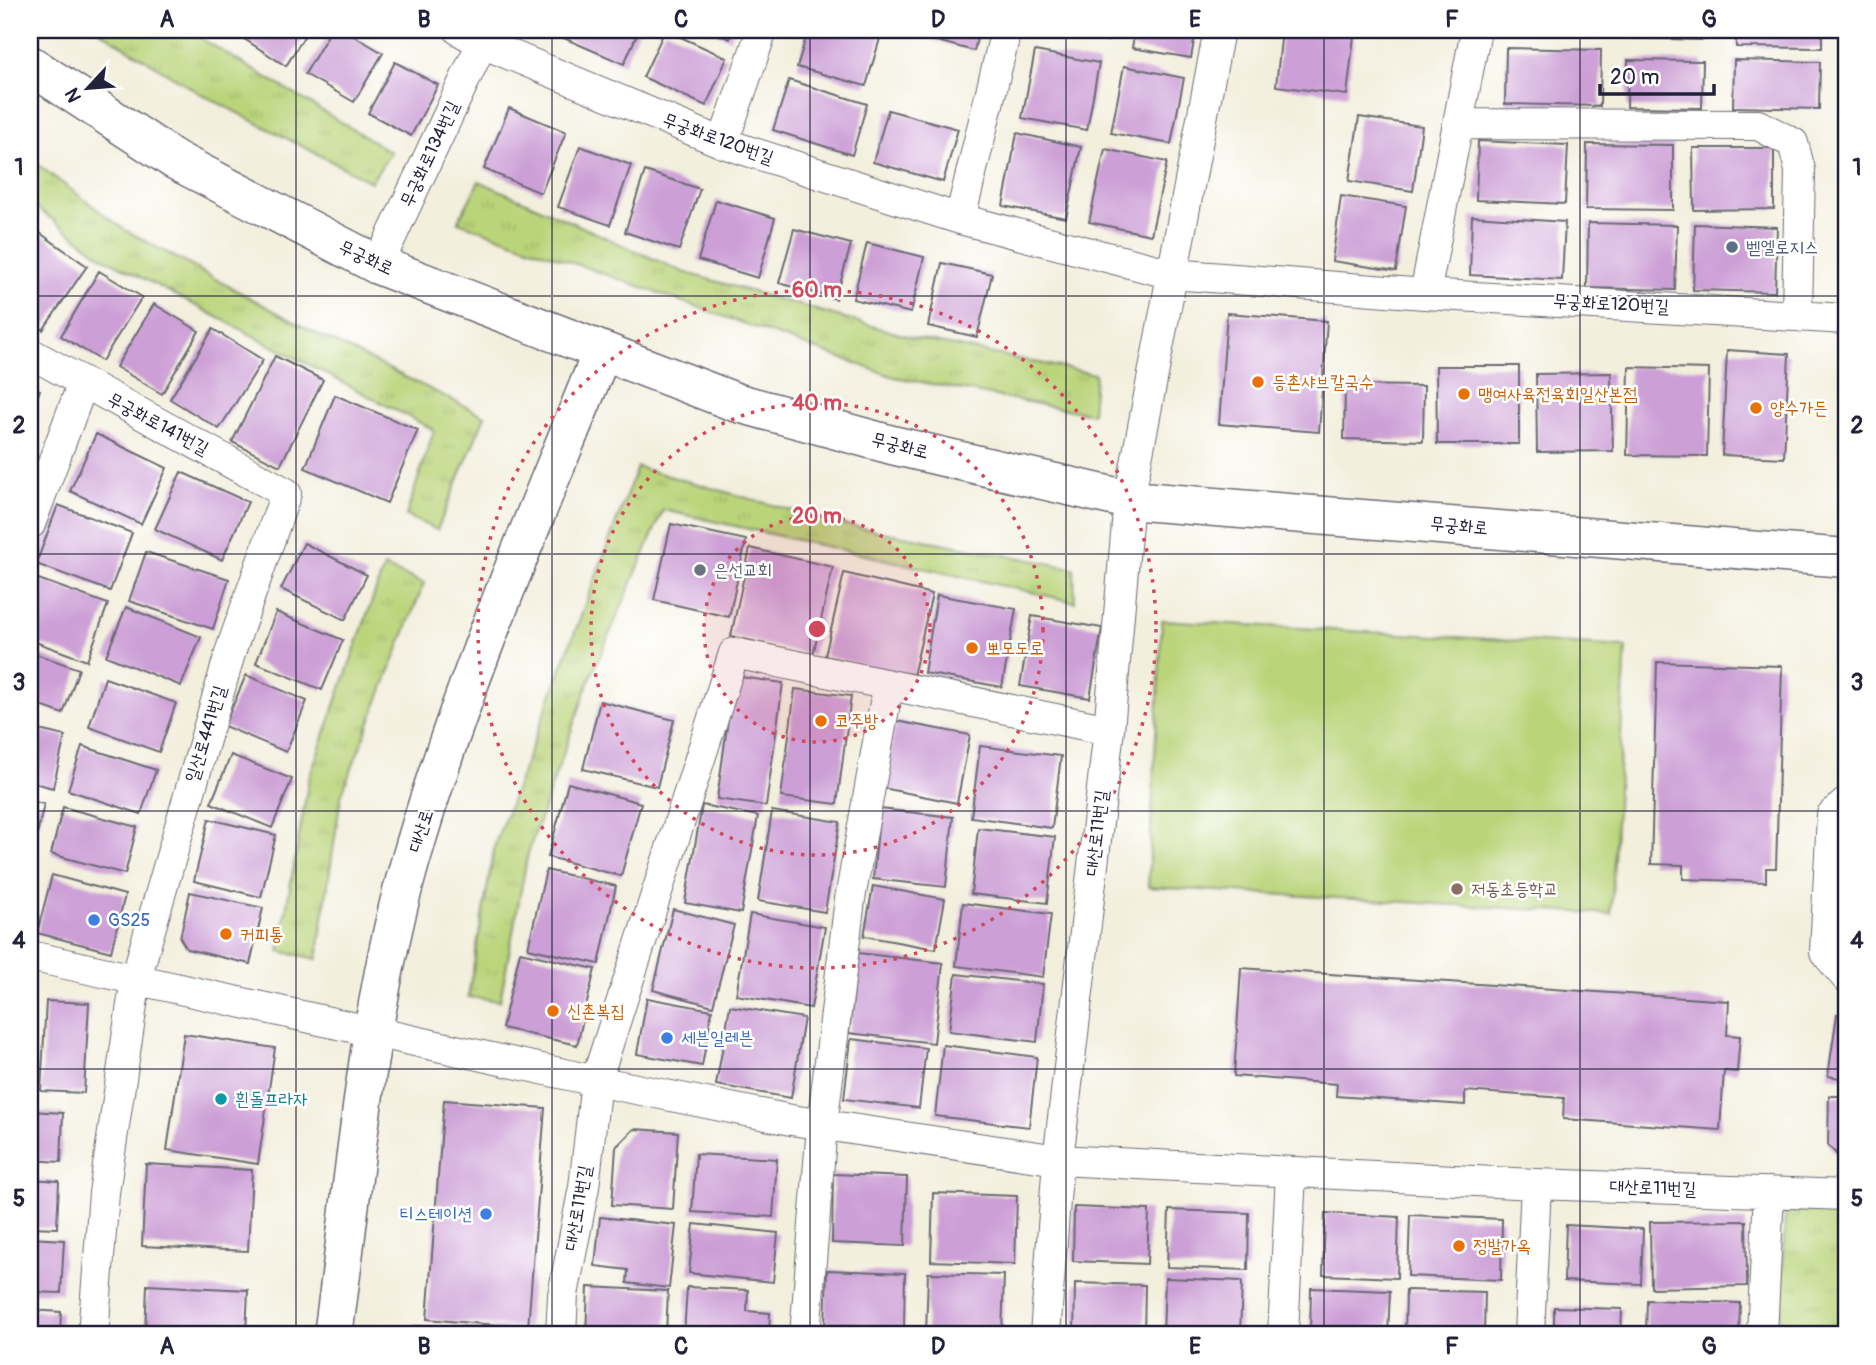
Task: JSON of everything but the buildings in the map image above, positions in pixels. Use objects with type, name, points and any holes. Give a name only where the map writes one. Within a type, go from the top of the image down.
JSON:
[{"type":"main road","name":"무궁화로","points":[[30,65],[175,160],[378,265],[748,406],[892,445],[1129,500],[1846,558]]},
{"type":"main road","name":"대산로","points":[[333,1335],[374,1031],[409,868],[463,701],[601,352]]},
{"type":"street","points":[[723,143],[762,30]]},
{"type":"street","points":[[960,219],[1006,30]]},
{"type":"street","points":[[1109,730],[1129,500],[1219,30]]},
{"type":"street","points":[[1425,294],[1476,30]]},
{"type":"street","name":"무궁화로120번길","points":[[476,34],[723,143],[960,219],[1172,274],[1425,294],[1846,319]]},
{"type":"street","name":"무궁화로134번길","points":[[378,265],[476,34]]},
{"type":"street","points":[[1458,124],[1758,125],[1793,144],[1800,170],[1797,314]]},
{"type":"street","name":"무궁화로141번길","points":[[30,353],[286,493]]},
{"type":"street","points":[[30,524],[83,383]]},
{"type":"street","name":"일산로441번길","points":[[93,1335],[104,1193],[136,978],[231,650],[286,493]]},
{"type":"street","name":"대산로11번길","points":[[561,1335],[563,1295],[584,1187],[596,1081],[734,653],[1109,730],[1058,1160],[1045,1335]]},
{"type":"street","points":[[805,1335],[822,1126],[850,899],[888,686]]},
{"type":"street","points":[[1846,803],[1832,816],[1825,952],[1846,977]]},
{"type":"street","points":[[30,956],[374,1031]]},
{"type":"street","name":"대산로11번길","points":[[374,1031],[596,1081],[822,1126],[1058,1160],[1536,1184],[1846,1195]]},
{"type":"street","points":[[1283,1335],[1291,1173]]},
{"type":"street","points":[[1529,1335],[1536,1184]]},
{"type":"street","points":[[1762,1335],[1769,1192]]},
{"type":"green space","points":[[98,30],[187,30],[391,152],[371,182],[199,93]]},
{"type":"green space","points":[[30,159],[125,230],[317,334],[485,416],[437,530],[406,516],[434,430],[104,258],[30,203]]},
{"type":"green space","points":[[479,181],[683,272],[914,338],[1095,374],[1092,414],[894,377],[458,222]]},
{"type":"green space","points":[[637,467],[840,524],[1074,568],[1075,602],[663,510],[588,684],[528,853],[500,1001],[468,997],[495,844]]},
{"type":"green space","points":[[384,567],[424,583],[341,796],[317,959],[279,951],[309,778]]},
{"type":"green space","points":[[1162,620],[1626,647],[1611,914],[1148,887]]},
{"type":"green space","points":[[1785,1212],[1846,1212],[1846,1335],[1780,1335]]},
{"type":"place","name":"벧엘로지스","points":[[1732,247]]},
{"type":"place","name":"등촌샤브칼국수","points":[[1258,382]]},
{"type":"place","name":"맹여사육전육회일산본점","points":[[1464,394]]},
{"type":"place","name":"양수가든","points":[[1756,408]]},
{"type":"place","name":"은선교회","points":[[700,570]]},
{"type":"place","name":"뽀모도로","points":[[972,648]]},
{"type":"place","name":"코주방","points":[[821,721]]},
{"type":"place","name":"저동초등학교","points":[[1457,889]]},
{"type":"place","name":"GS25","points":[[94,920]]},
{"type":"place","name":"커피통","points":[[226,934]]},
{"type":"place","name":"신촌복집","points":[[553,1011]]},
{"type":"place","name":"세븐일레븐","points":[[667,1038]]},
{"type":"place","name":"흰돌프라자","points":[[221,1099]]},
{"type":"place","name":"티스테이션","points":[[486,1214]]},
{"type":"place","name":"정발가옥","points":[[1459,1246]]}]
